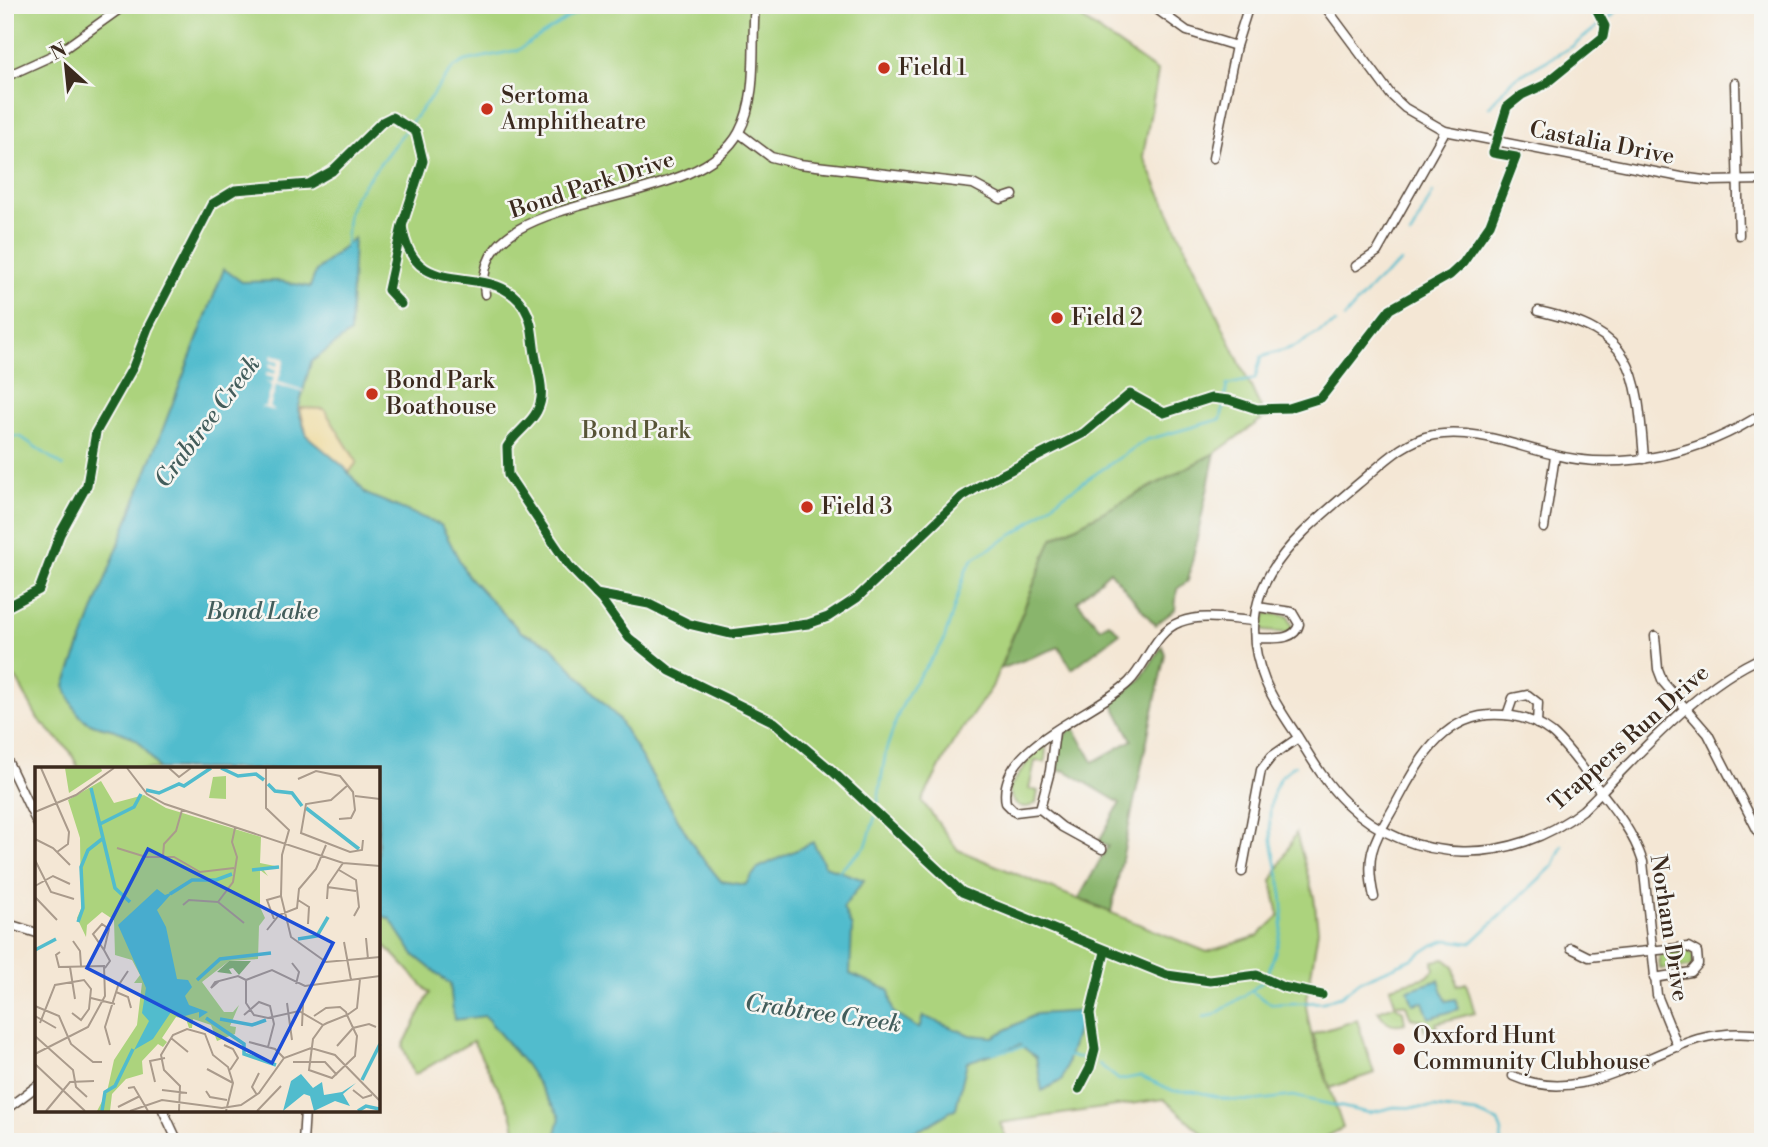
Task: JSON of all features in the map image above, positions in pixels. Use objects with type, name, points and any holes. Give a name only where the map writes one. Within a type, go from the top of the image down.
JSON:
[{"type":"street","points":[[5,77],[58,54],[125,5]]},
{"type":"street","name":"Bond Park Drive","points":[[485,294],[484,276],[490,253],[508,233],[599,201],[680,178],[712,159],[739,132],[750,92],[755,5]]},
{"type":"street","points":[[1152,5],[1187,32],[1236,46]]},
{"type":"street","points":[[1213,158],[1236,46],[1249,5]]},
{"type":"street","name":"Castalia Drive","points":[[1324,5],[1391,95],[1424,121],[1445,131],[1681,177],[1763,180]]},
{"type":"street","points":[[1735,83],[1739,235]]},
{"type":"street","points":[[1356,266],[1377,252],[1445,131]]},
{"type":"street","points":[[739,132],[771,156],[799,164],[973,184],[1001,199],[1013,195]]},
{"type":"street","points":[[1538,311],[1570,318],[1597,329],[1625,357],[1634,383],[1644,458]]},
{"type":"street","name":"Trappers Run Drive","points":[[1763,413],[1702,444],[1644,458],[1608,461],[1555,456],[1463,432],[1433,435],[1410,443],[1287,545],[1266,576],[1255,621],[1261,670],[1268,689],[1338,795],[1382,830],[1432,849],[1451,852],[1492,851],[1525,843],[1552,831],[1576,816],[1686,710],[1730,674],[1763,657]]},
{"type":"street","points":[[1544,528],[1555,456]]},
{"type":"street","points":[[1255,638],[1291,637],[1297,632],[1299,624],[1292,612],[1258,607]]},
{"type":"street","points":[[1102,849],[1062,827],[1040,809],[1015,812],[1006,803],[1004,783],[1021,757],[1122,688],[1175,624],[1204,618],[1255,621]]},
{"type":"street","points":[[1655,636],[1660,676],[1666,688],[1714,743],[1763,841]]},
{"type":"street","points":[[1507,715],[1513,698],[1528,695],[1538,703],[1537,724]]},
{"type":"street","name":"Norham Drive","points":[[1374,897],[1369,859],[1419,762],[1445,732],[1475,717],[1507,715],[1537,724],[1563,743],[1627,826],[1639,851],[1654,978],[1660,1006],[1678,1047]]},
{"type":"street","points":[[1040,809],[1050,771],[1055,732]]},
{"type":"street","points":[[1242,872],[1261,770],[1272,756],[1298,738]]},
{"type":"street","points":[[5,756],[35,819]]},
{"type":"street","points":[[5,923],[35,932]]},
{"type":"street","points":[[1571,948],[1589,957],[1688,947],[1697,953],[1699,961],[1691,972],[1654,978]]},
{"type":"street","points":[[1513,1076],[1545,1084],[1587,1083],[1624,1072],[1678,1047],[1725,1034],[1763,1035]]},
{"type":"street","points":[[5,1110],[35,1088]]},
{"type":"street","points":[[164,1112],[178,1142]]},
{"type":"street","points":[[303,1142],[304,1112]]},
{"type":"green space","name":"Bond Park","points":[[5,5],[1070,5],[1074,13],[1158,72],[1143,156],[1265,417],[1215,453],[1052,539],[992,687],[952,744],[922,801],[958,850],[1207,952],[1258,936],[1279,916],[1272,881],[1296,833],[1314,897],[1318,930],[1306,1006],[1311,1034],[1343,1128],[1316,1142],[1212,1142],[1164,1099],[1000,1123],[1008,1142],[518,1142],[511,1112],[473,1041],[414,1075],[403,1046],[430,993],[380,942],[380,767],[78,767],[70,751],[38,719],[16,678],[5,676]]},
{"type":"green space","points":[[1215,453],[1188,581],[1177,589],[1175,610],[1155,625],[1110,571],[1077,601],[1100,628],[1109,623],[1120,633],[1072,669],[1059,647],[1000,669],[1052,539]]},
{"type":"green space","points":[[1266,613],[1288,616],[1293,628],[1287,633],[1264,631],[1262,627]]},
{"type":"green space","points":[[1162,646],[1165,654],[1111,912],[1079,898],[1108,846],[1099,841],[1120,803],[1066,771],[1058,770],[1060,746],[1064,736],[1074,728],[1093,762],[1132,740],[1112,702],[1140,680]]},
{"type":"green space","points":[[1046,745],[1045,762],[1035,761],[1029,789],[1038,791],[1036,803],[1021,807],[1014,802],[1009,788],[1035,752]]},
{"type":"green space","points":[[1687,950],[1694,956],[1692,967],[1660,969],[1659,957],[1662,953]]},
{"type":"green space","points":[[1445,959],[1454,966],[1457,986],[1466,983],[1475,1013],[1436,1023],[1437,1028],[1425,1031],[1422,1020],[1411,1018],[1406,1005],[1395,1003],[1390,987],[1427,977],[1434,970],[1433,961]]},
{"type":"green space","points":[[1395,1005],[1403,1011],[1405,1023],[1389,1023],[1378,1011]]},
{"type":"green space","points":[[1357,1020],[1374,1073],[1330,1088],[1313,1034]]},
{"type":"sand","points":[[300,408],[324,409],[357,462],[349,473],[307,436]]},
{"type":"water","name":"Bond Lake","points":[[354,238],[350,333],[311,362],[298,410],[307,436],[344,467],[366,494],[441,525],[467,575],[521,632],[549,644],[618,718],[698,853],[721,881],[745,885],[758,868],[813,842],[825,866],[864,880],[843,908],[852,928],[850,974],[889,990],[893,1012],[919,1029],[923,1016],[970,1035],[993,1037],[1036,1014],[1083,1011],[1062,1080],[1042,1091],[1036,1057],[1020,1045],[967,1062],[956,1108],[923,1128],[884,1142],[554,1142],[560,1117],[525,1064],[485,1016],[454,1020],[450,984],[415,956],[390,919],[380,915],[380,767],[158,767],[138,741],[123,733],[93,724],[78,713],[65,685],[224,269],[242,282],[280,281],[310,287],[316,271]]},
{"type":"water","points":[[1439,980],[1446,1001],[1456,999],[1459,1009],[1429,1018],[1423,1002],[1413,1004],[1408,990]]},
{"type":"pier","points":[[272,355],[285,359],[278,382],[303,390],[276,385],[270,407],[275,411],[260,407],[266,406],[272,386],[265,381],[272,383],[274,378],[266,376],[267,372],[275,374],[276,370],[269,367],[270,363],[277,366],[279,361],[271,359]]},
{"type":"waterway","points":[[346,246],[348,215],[355,196],[453,68],[465,61],[518,50],[588,5]]},
{"type":"waterway","points":[[1489,107],[1512,80],[1573,46],[1617,11],[1616,5]]},
{"type":"waterway","points":[[1410,236],[1433,193]]},
{"type":"waterway","points":[[1344,318],[1373,285],[1401,262]]},
{"type":"waterway","points":[[877,807],[886,750],[899,712],[912,686],[943,643],[966,570],[974,558],[1022,529],[1061,497],[1146,440],[1221,419],[1227,385],[1255,379],[1261,357],[1294,347],[1335,323]]},
{"type":"waterway","points":[[5,435],[21,437],[63,466]]},
{"type":"waterway","points":[[1268,972],[1279,939],[1283,913],[1270,810],[1279,780],[1295,765]]},
{"type":"waterway","points":[[839,871],[866,846],[875,817]]},
{"type":"waterway","points":[[1203,1017],[1214,1015],[1251,991],[1271,1004],[1323,1002],[1341,996],[1360,981],[1412,959],[1433,945],[1447,940],[1471,943],[1553,866],[1562,846]]},
{"type":"waterway","points":[[1251,991],[1262,982]]},
{"type":"waterway","points":[[993,1053],[1023,1047]]},
{"type":"waterway","points":[[1066,1056],[1087,1058]]},
{"type":"waterway","points":[[1099,1064],[1119,1080],[1140,1076],[1174,1091],[1194,1091],[1230,1100],[1252,1101],[1293,1096],[1369,1113],[1394,1107],[1476,1113],[1498,1122],[1502,1132],[1501,1142]]},
{"type":"cycle path","points":[[596,594],[649,604],[689,624],[731,634],[808,624],[828,617],[857,598],[962,497],[1084,433],[1130,394],[1164,413],[1211,398],[1229,400],[1257,409],[1289,408],[1321,398],[1390,309],[1450,275],[1463,263],[1490,224],[1516,157],[1493,153],[1507,107],[1522,95],[1544,85],[1603,37],[1605,26],[1594,5]]},
{"type":"cycle path","points":[[5,608],[39,590],[60,534],[87,485],[96,432],[133,367],[148,328],[212,204],[235,190],[309,184],[332,171],[382,122],[392,117],[416,132],[423,161],[402,226],[388,290],[401,304]]},
{"type":"cycle path","points":[[402,226],[409,251],[421,266],[437,274],[492,284],[509,292],[524,307],[531,326],[541,398],[534,416],[507,447],[508,475],[569,566],[601,599],[629,638],[670,671],[774,722],[831,770],[962,892],[1167,975],[1210,981],[1257,975],[1283,987],[1322,995]]},
{"type":"cycle path","points":[[1079,1089],[1090,1068],[1095,1049],[1090,1014],[1105,952]]},
{"type":"place","name":"Field 1","points":[[884,68]]},
{"type":"place","name":"Sertoma Amphitheatre","points":[[487,109]]},
{"type":"place","name":"Field 2","points":[[1057,318]]},
{"type":"place","name":"Bond Park Boathouse","points":[[372,394]]},
{"type":"place","name":"Field 3","points":[[807,507]]},
{"type":"place","name":"Oxxford Hunt Community Clubhouse","points":[[1399,1049]]},
{"type":"water label","name":"Crabtree Creek","points":[[208,422]]},
{"type":"water label","name":"Crabtree Creek","points":[[823,1014]]}]
